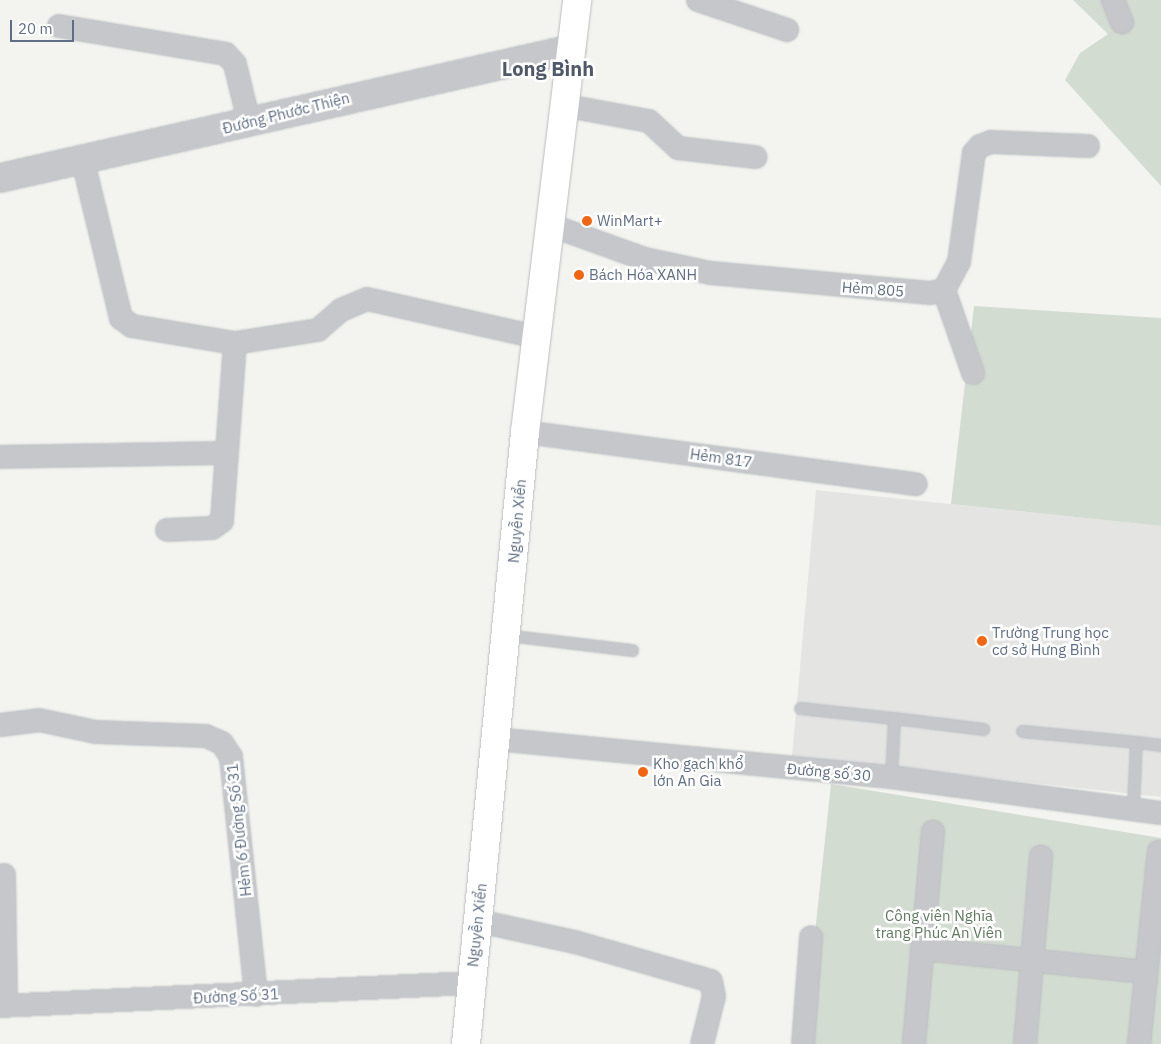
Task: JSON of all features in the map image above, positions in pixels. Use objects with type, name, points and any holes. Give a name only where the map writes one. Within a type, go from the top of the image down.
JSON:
[{"type":"main road","name":"Nguyễn Xiển","points":[[466,1044],[525,432],[550,225],[567,106],[576,0]]},
{"type":"street","points":[[698,0],[787,30]]},
{"type":"street","points":[[1114,0],[1122,22]]},
{"type":"street","points":[[59,26],[226,54],[235,64],[249,122]]},
{"type":"street","name":"Đường Phước Thiện","points":[[0,178],[83,161],[572,49]]},
{"type":"street","points":[[567,106],[649,121],[678,148],[755,157]]},
{"type":"street","points":[[973,373],[944,290],[959,262],[974,153],[980,146],[991,142],[1088,146]]},
{"type":"street","points":[[83,161],[121,318],[132,326],[235,343],[318,330],[341,310],[367,299],[537,337]]},
{"type":"street","name":"Hẻm 805","points":[[550,225],[645,259],[711,273],[930,293],[944,290]]},
{"type":"street","points":[[167,530],[212,528],[222,521],[235,343]]},
{"type":"street","name":"Hẻm 817","points":[[525,432],[916,484]]},
{"type":"street","points":[[0,457],[227,453]]},
{"type":"street","name":"Hẻm 6 Đường Số 31","points":[[0,725],[39,720],[96,732],[206,736],[222,743],[231,757],[256,995]]},
{"type":"street","name":"Đường số 30","points":[[495,739],[891,777],[1133,806],[1161,813]]},
{"type":"street","points":[[914,1044],[933,832]]},
{"type":"street","points":[[1140,1044],[1159,852]]},
{"type":"street","points":[[1026,1044],[1041,857]]},
{"type":"street","points":[[3,1005],[4,875]]},
{"type":"street","points":[[478,921],[575,942],[711,981],[714,996],[702,1044]]},
{"type":"street","points":[[803,1044],[811,937]]},
{"type":"street","points":[[922,949],[1146,972]]},
{"type":"street","name":"Đường Số 31","points":[[3,1005],[256,995],[472,983]]},
{"type":"lane","points":[[506,635],[632,650]]},
{"type":"lane","points":[[800,708],[983,728]]},
{"type":"lane","points":[[891,777],[894,718]]},
{"type":"lane","points":[[1022,731],[1161,745]]},
{"type":"lane","points":[[1133,806],[1136,742]]},
{"type":"shaded area","name":"Trường Trung học cơ sở Hưng Bình","points":[[816,490],[1161,526],[1161,797],[792,756]]},
{"type":"green space","points":[[1073,0],[1161,0],[1161,186],[1065,80],[1080,53],[1108,34]]},
{"type":"green space","points":[[974,306],[1161,318],[1161,526],[951,504]]},
{"type":"green space","name":"Công viên Nghĩa trang Phúc An Viên","points":[[831,784],[1161,838],[1161,1044],[803,1044]]},
{"type":"place","name":"WinMart+","points":[[587,221]]},
{"type":"place","name":"Bách Hóa XANH","points":[[579,275]]},
{"type":"place","name":"Trường Trung học cơ sở Hưng Bình","points":[[982,641]]},
{"type":"place","name":"Kho gạch khổ lớn An Gia","points":[[643,772]]},
{"type":"district","name":"Long Bình","points":[[548,68]]}]
